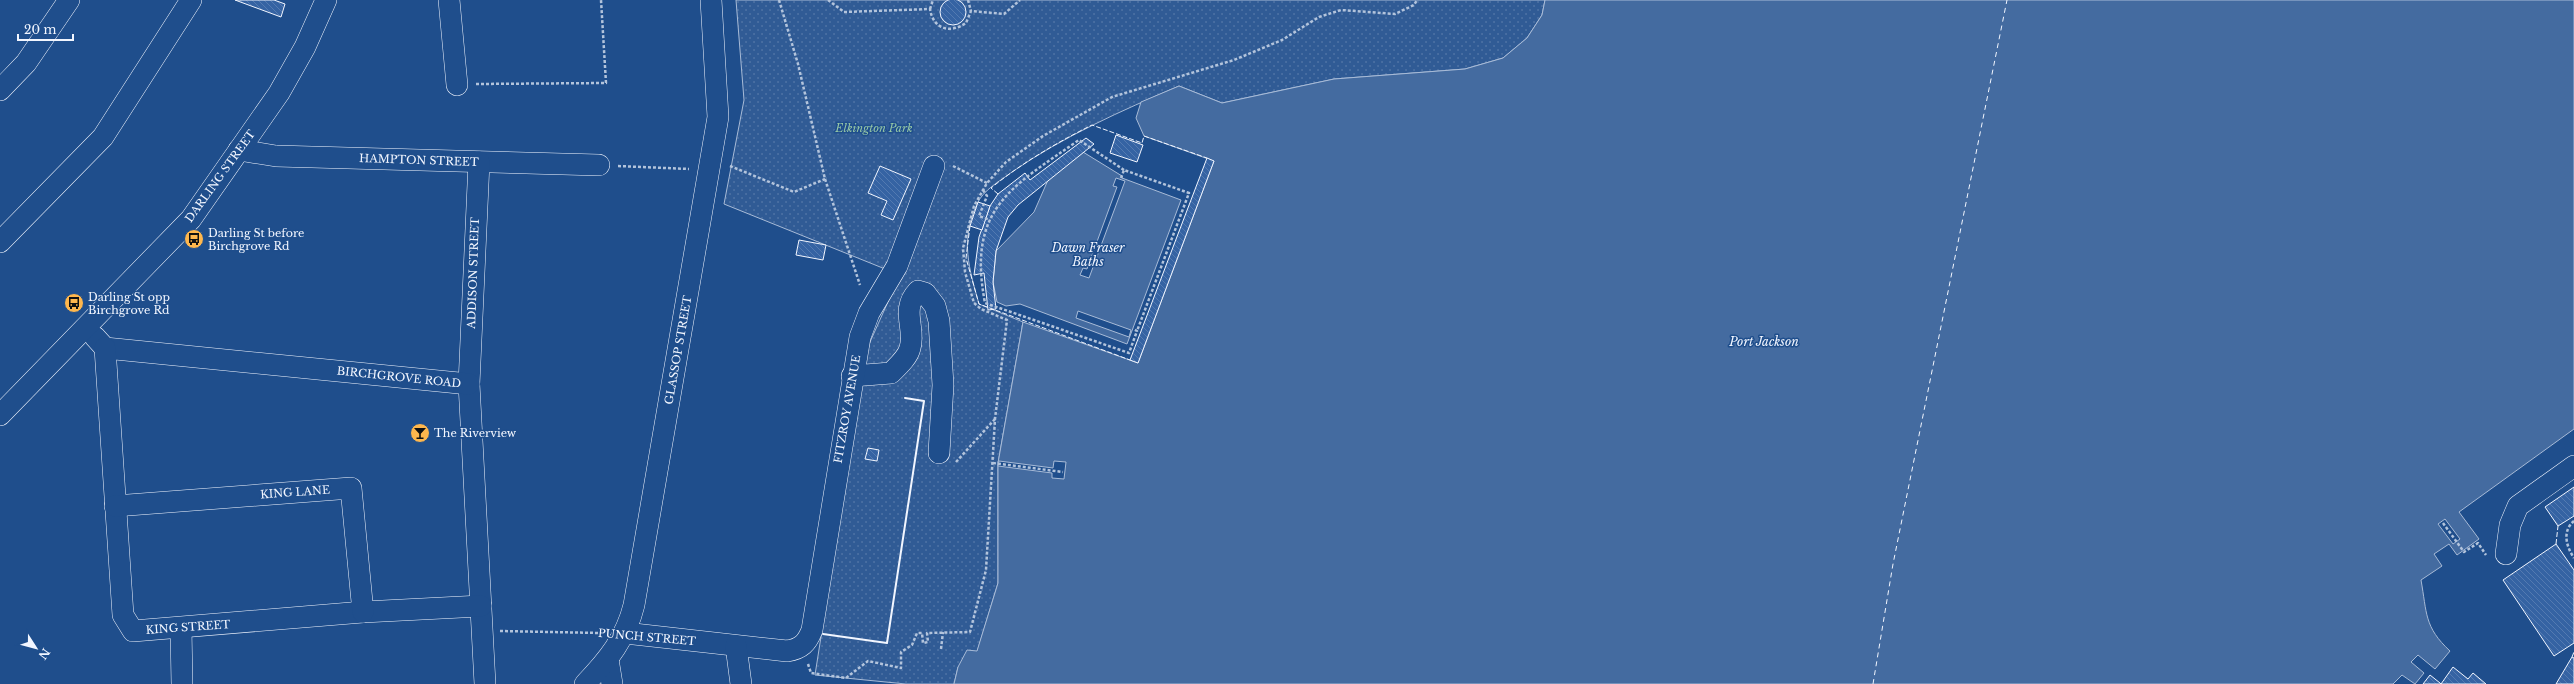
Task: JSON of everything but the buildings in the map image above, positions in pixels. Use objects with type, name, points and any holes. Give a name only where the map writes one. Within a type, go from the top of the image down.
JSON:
[{"type":"street","points":[[0,90],[26,63],[69,0]]},
{"type":"street","points":[[0,242],[103,137],[191,0]]},
{"type":"street","name":"DARLING STREET","points":[[4,402],[86,327],[191,219],[279,93],[306,47],[326,0]]},
{"type":"street","points":[[449,0],[457,85]]},
{"type":"street","name":"GLASSOP STREET","points":[[585,684],[608,658],[625,633],[634,605],[718,117],[711,0]]},
{"type":"street","name":"HAMPTON STREET","points":[[239,150],[276,156],[599,165]]},
{"type":"street","name":"ADDISON STREET","points":[[469,384],[479,162]]},
{"type":"street","name":"FITZROY AVENUE","points":[[794,649],[807,642],[812,630],[852,376],[864,325],[897,266],[941,165]]},
{"type":"street","points":[[852,376],[891,373],[901,363],[910,348],[909,311],[913,296],[918,291],[925,293],[935,306],[939,321],[943,385],[939,453]]},
{"type":"street","points":[[86,327],[106,348]]},
{"type":"street","name":"BIRCHGROVE ROAD","points":[[106,348],[469,384],[485,684]]},
{"type":"street","name":"KING STREET","points":[[106,348],[123,615],[132,631],[363,612],[481,606]]},
{"type":"street","points":[[2506,554],[2510,525],[2518,506],[2574,466]]},
{"type":"street","name":"KING LANE","points":[[115,506],[351,488],[363,612]]},
{"type":"street","points":[[182,628],[182,684]]},
{"type":"street","name":"PUNCH STREET","points":[[625,633],[736,646],[794,649]]},
{"type":"street","points":[[736,646],[741,684]]},
{"type":"street","points":[[608,658],[612,684]]},
{"type":"path","points":[[457,85],[606,83],[601,0]]},
{"type":"path","points":[[779,0],[798,64],[825,179],[860,284]]},
{"type":"path","points":[[828,0],[844,12],[930,9]]},
{"type":"path","points":[[933,0],[930,9],[931,16],[940,27],[953,30],[966,23],[971,10],[968,0]]},
{"type":"path","points":[[971,10],[1004,14],[1020,0]]},
{"type":"path","points":[[794,649],[811,673],[846,678],[868,661],[901,668],[901,652],[912,645],[917,633],[922,633],[923,642],[928,642],[927,633],[970,632],[986,570],[995,419],[1007,320],[982,309],[974,303],[964,262],[965,234],[974,206],[983,190],[987,183],[1006,162],[1030,145],[1112,97],[1234,60],[1282,40],[1319,17],[1341,10],[1395,14],[1414,5],[1417,0]]},
{"type":"path","points":[[1079,140],[1124,170],[1189,193],[1129,353],[985,303],[980,276],[982,243],[990,220],[1006,195],[1079,140]]},
{"type":"path","points":[[599,165],[710,164],[794,192],[825,179]]},
{"type":"path","points":[[941,165],[987,183]]},
{"type":"path","points":[[1121,178],[1124,170]]},
{"type":"path","points":[[983,190],[987,196],[979,216],[990,220]]},
{"type":"path","points":[[1133,329],[1138,331]]},
{"type":"path","points":[[939,453],[944,460],[951,464],[958,461],[995,419]]},
{"type":"path","points":[[993,463],[1063,472]]},
{"type":"path","points":[[2574,521],[2568,529],[2566,542],[2574,558]]},
{"type":"path","points":[[2442,523],[2463,550]]},
{"type":"path","name":"PUNCH STREET","points":[[482,631],[625,633]]},
{"type":"path","points":[[941,649],[943,632]]},
{"type":"green space","name":"Elkington Park","points":[[736,0],[1545,0],[1542,15],[1527,38],[1503,58],[1465,69],[1334,79],[1222,103],[1179,86],[1114,115],[1052,147],[1012,172],[983,194],[972,217],[968,242],[969,266],[979,304],[1023,322],[998,463],[998,583],[977,652],[958,667],[954,684],[906,684],[815,675],[863,369],[870,342],[900,275],[724,204],[744,100]]},
{"type":"water","name":"Port Jackson","points":[[1545,0],[2574,0],[2574,429],[2459,512],[2479,539],[2457,555],[2449,544],[2434,554],[2442,566],[2421,580],[2426,611],[2431,627],[2435,634],[2450,651],[2435,669],[2418,655],[2411,662],[2424,673],[2415,684],[2402,675],[2393,684],[954,684],[958,667],[967,650],[977,651],[998,583],[998,463],[1023,322],[1138,363],[1214,161],[1144,136],[1136,118],[1141,102],[1179,86],[1222,103],[1334,79],[1465,69],[1503,58],[1527,38],[1542,15]]},
{"type":"water","name":"Dawn Fraser Baths","points":[[1083,152],[1122,176],[1122,178],[1181,200],[1127,344],[1020,304],[1006,306],[997,302],[993,282],[996,251],[1034,212],[1048,180]]},
{"type":"pier","points":[[1116,178],[1125,181],[1089,278],[1080,275],[1083,268],[1087,269],[1117,187],[1113,186]]},
{"type":"pier","points":[[1078,311],[1131,330],[1129,337],[1076,318]]},
{"type":"pier","points":[[999,461],[1053,468],[1054,461],[1066,462],[1064,479],[1052,478],[1052,473],[998,466]]},
{"type":"pier","points":[[2445,519],[2460,539],[2453,544],[2438,524]]},
{"type":"ferry route","points":[[1873,684],[1893,564],[2007,0]]},
{"type":"fence","points":[[998,194],[991,188],[1015,170],[1065,139],[1092,125],[1142,143],[1144,136],[1207,158]]},
{"type":"fence","points":[[970,226],[966,258],[979,304],[1130,360]]},
{"type":"fence","points":[[2556,544],[2558,526]]},
{"type":"fence","points":[[2572,657],[2574,652]]},
{"type":"wall","points":[[823,634],[887,643],[924,401],[905,398]]},
{"type":"place","name":"Darling St before Birchgrove Rd","points":[[194,239]]},
{"type":"place","name":"Darling St opp Birchgrove Rd","points":[[74,303]]},
{"type":"place","name":"The Riverview","points":[[420,433]]}]
